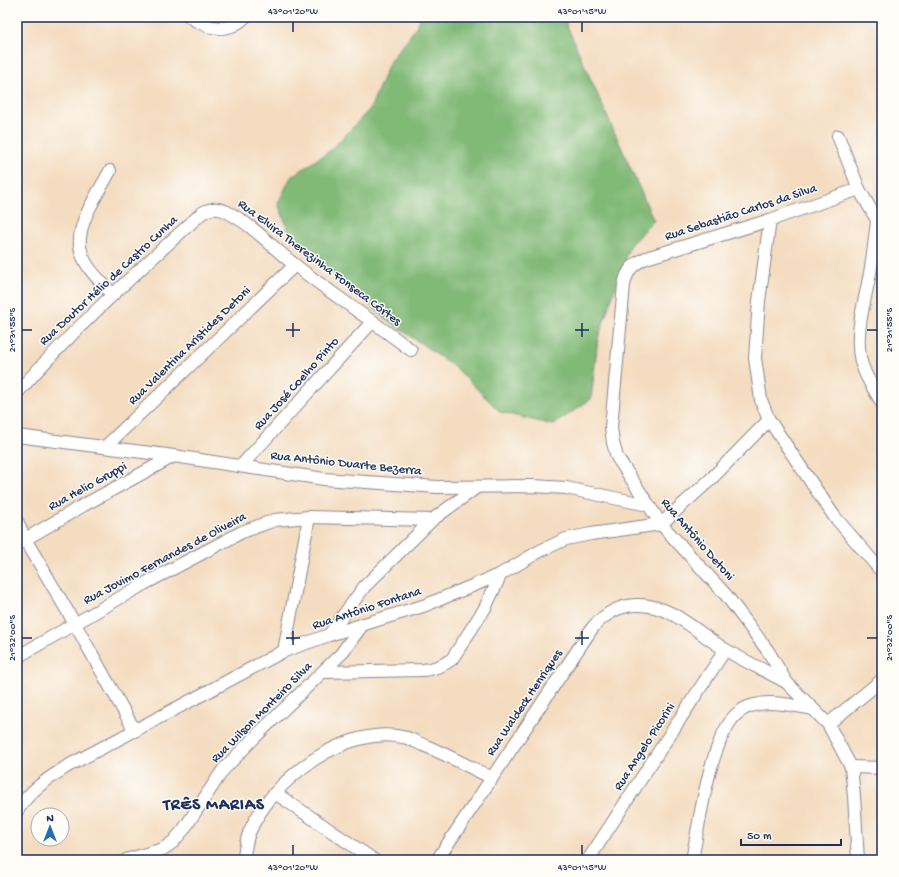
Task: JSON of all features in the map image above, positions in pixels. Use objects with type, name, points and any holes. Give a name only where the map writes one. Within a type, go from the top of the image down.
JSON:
[{"type":"street","points":[[190,17],[213,28],[220,28],[241,22],[245,17]]},
{"type":"street","points":[[838,136],[859,189],[880,225],[861,319],[859,344],[861,361],[867,378],[882,403]]},
{"type":"street","points":[[110,171],[80,229],[79,244],[82,255],[88,266],[112,294]]},
{"type":"street","name":"Rua Sebastião Carlos da Silva","points":[[633,266],[646,258],[770,220],[859,189]]},
{"type":"street","name":"Rua Doutor Hélio de Castro Cunha","points":[[17,393],[42,365],[112,294],[206,210]]},
{"type":"street","name":"Rua Elvira Therezinha Fonseca Côrtes","points":[[206,210],[224,210],[244,222],[295,265],[411,350]]},
{"type":"street","points":[[770,220],[755,358],[761,400],[769,420],[834,516],[882,572]]},
{"type":"street","name":"Rua Valentina Aristides Detoni","points":[[105,447],[295,265]]},
{"type":"street","name":"Rua Antônio Detoni","points":[[633,266],[625,276],[611,427],[617,457],[661,524],[726,595],[768,651],[787,683]]},
{"type":"street","name":"Rua José Coelho Pinto","points":[[241,466],[373,321]]},
{"type":"street","points":[[661,524],[710,480],[769,420]]},
{"type":"street","name":"Rua Antônio Duarte Bezerra","points":[[17,436],[174,456],[324,478],[438,487],[533,486],[566,488],[648,505]]},
{"type":"street","name":"Rua Helio Gruppi","points":[[21,541],[174,456]]},
{"type":"street","points":[[329,635],[364,587],[432,520],[477,487]]},
{"type":"street","points":[[284,651],[309,517]]},
{"type":"street","name":"Rua Jovimo Fernandes de Oliveira","points":[[17,657],[144,584],[242,532],[275,520],[309,517],[432,520]]},
{"type":"street","points":[[17,521],[21,541],[75,624],[135,731]]},
{"type":"street","name":"Rua Antônio Fontana","points":[[17,811],[23,801],[38,785],[66,767],[284,651],[329,635],[426,605],[502,574],[540,551],[566,539],[661,524]]},
{"type":"street","points":[[323,672],[423,670],[435,669],[445,665],[452,659],[485,608],[502,574]]},
{"type":"street","name":"Rua Waldeck Henriques","points":[[437,860],[593,627],[602,618],[615,609],[630,605],[644,604],[661,608],[680,618],[726,650],[787,683]]},
{"type":"street","name":"Rua Wilson Monteiro Silva","points":[[126,860],[163,849],[173,842],[184,829],[223,770],[341,654],[363,624]]},
{"type":"street","name":"Rua Angelo Picorini","points":[[588,860],[726,650]]},
{"type":"street","points":[[828,724],[882,680]]},
{"type":"street","points":[[787,683],[828,724],[851,767],[858,860]]},
{"type":"street","points":[[692,860],[712,766],[723,734],[732,718],[755,705],[773,704],[813,709]]},
{"type":"street","points":[[243,860],[249,834],[261,812],[275,793],[316,758],[348,741],[377,735],[406,738],[452,757],[492,778]]},
{"type":"street","points":[[851,767],[882,768]]},
{"type":"street","points":[[275,793],[374,860]]},
{"type":"green space","points":[[420,17],[563,17],[654,221],[630,245],[598,338],[591,399],[553,425],[500,412],[456,368],[386,319],[293,242],[278,203],[291,177],[331,150],[370,109],[390,61],[415,29]]},
{"type":"district","name":"TRÊS MARIAS","points":[[214,806]]}]
